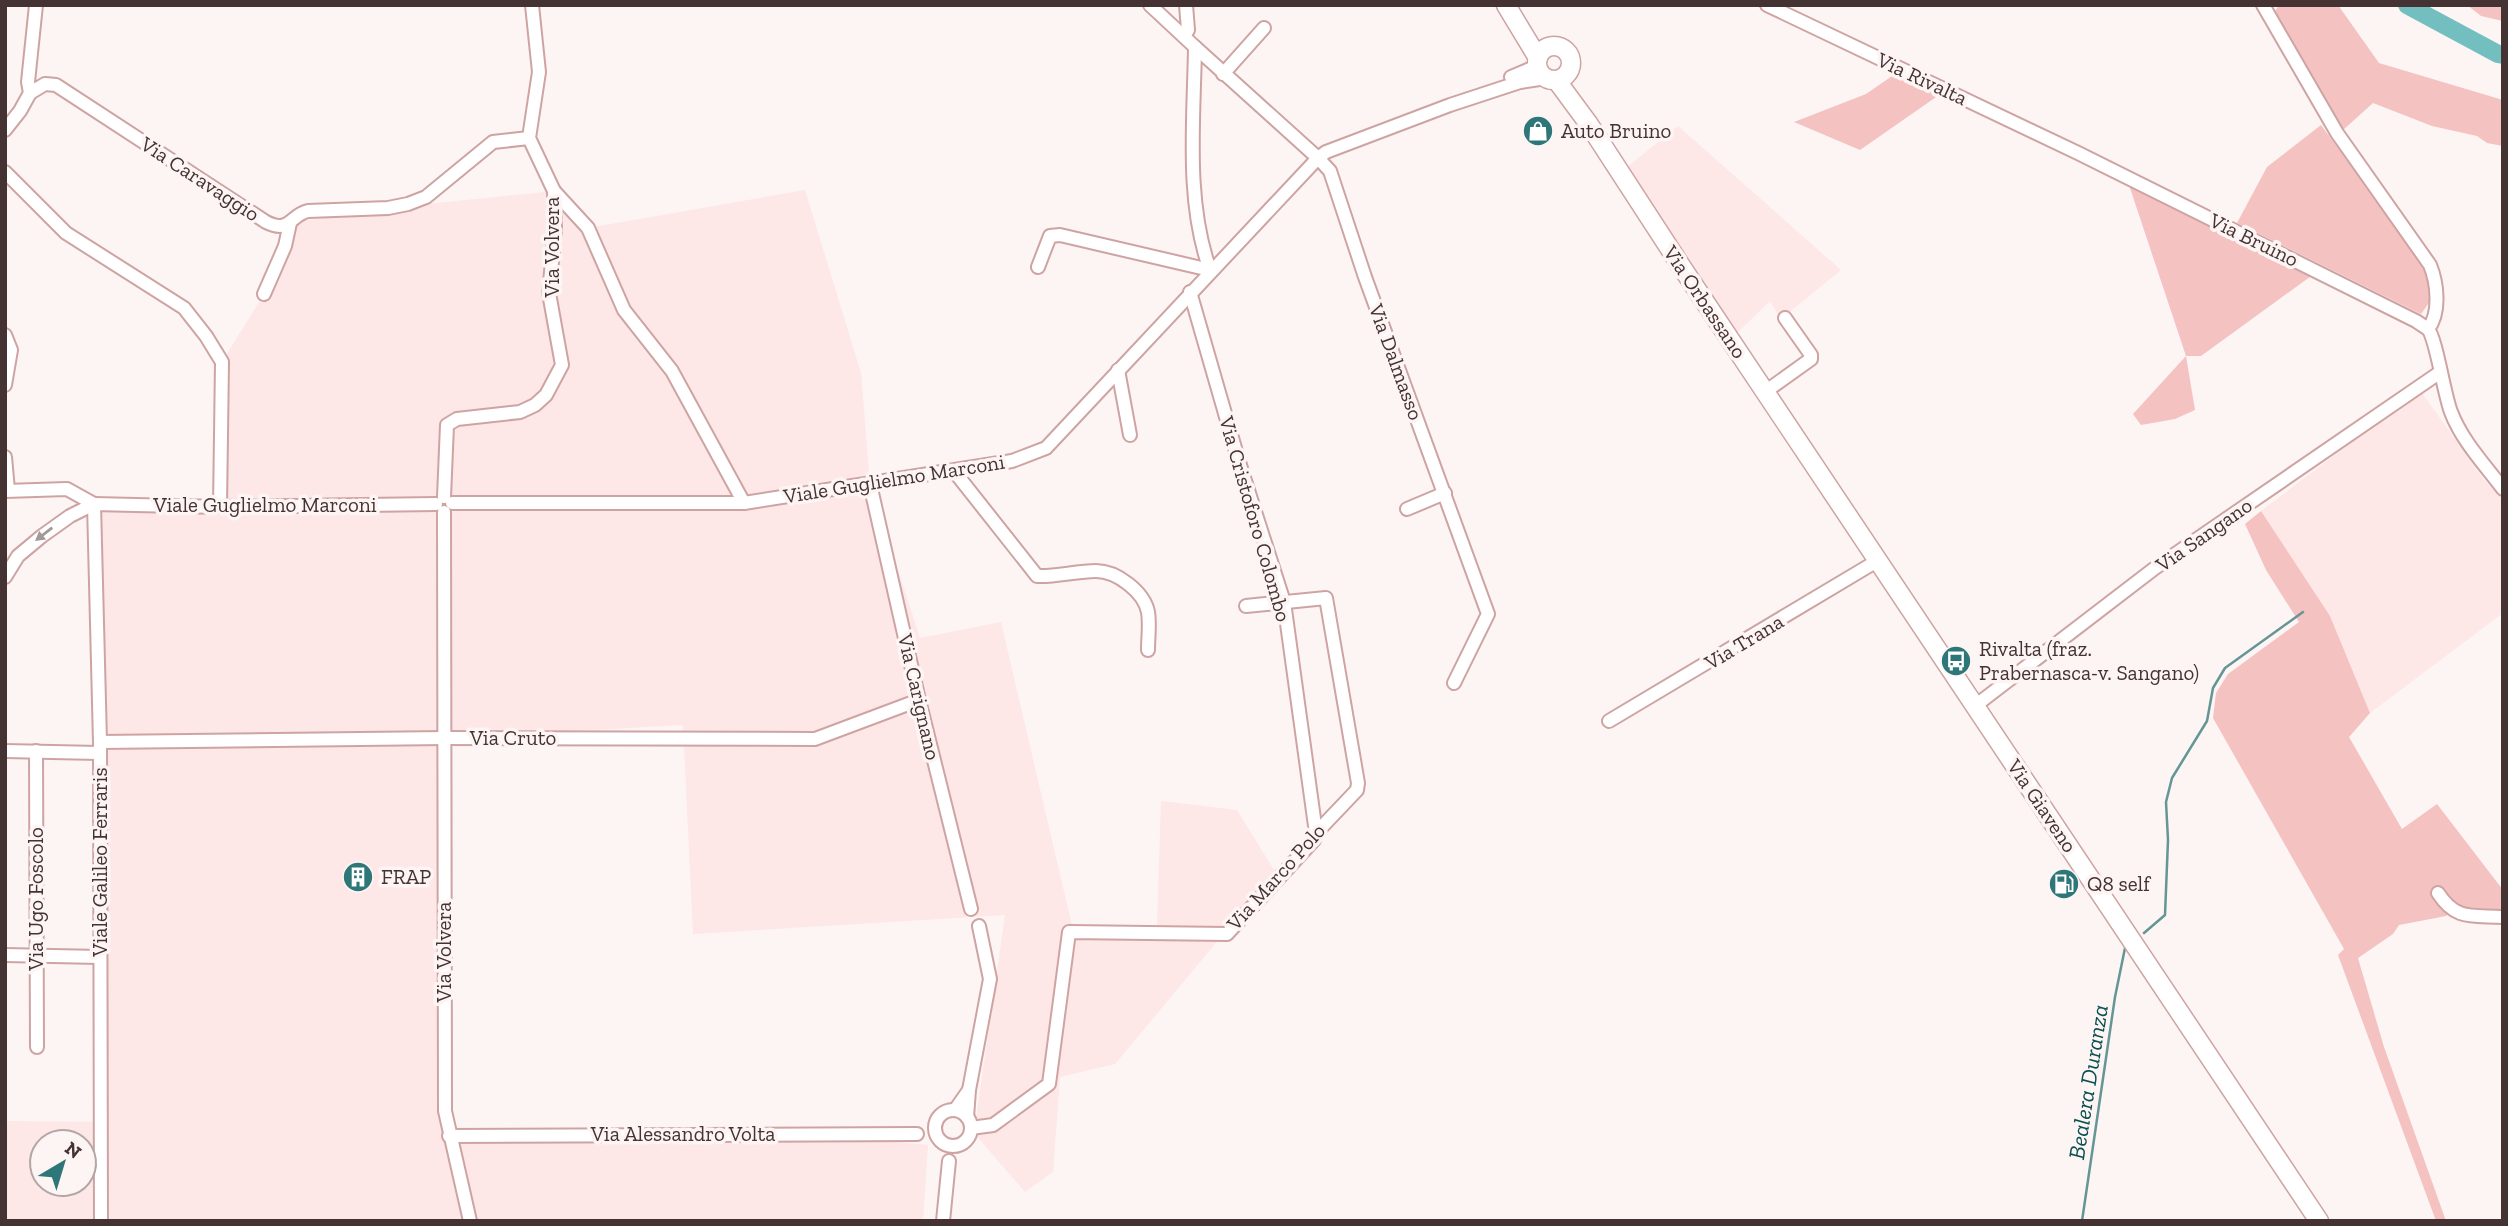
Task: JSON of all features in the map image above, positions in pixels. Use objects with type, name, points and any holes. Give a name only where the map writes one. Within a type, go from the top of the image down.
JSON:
[{"type":"main road","name":"Via Orbassano","points":[[1506,5],[1588,123],[1765,392]]},
{"type":"main road","name":"Via Orbassano","points":[[1513,5],[1539,40],[1549,68]]},
{"type":"main road","name":"Via Giaveno","points":[[1765,392],[2319,1221]]},
{"type":"street","points":[[5,130],[30,93],[27,82],[36,5]]},
{"type":"street","points":[[528,138],[539,72],[532,5]]},
{"type":"street","name":"Via Dalmasso","points":[[1150,5],[1318,158],[1330,172],[1365,277],[1489,614],[1454,683]]},
{"type":"street","points":[[1184,36],[1188,30],[1185,5]]},
{"type":"street","name":"Via Rivalta","points":[[1766,5],[2078,153]]},
{"type":"street","points":[[2264,8],[2337,133],[2430,265],[2436,279],[2436,300],[2432,325],[2428,329],[2434,338],[2439,373],[2452,416],[2466,441],[2503,489]]},
{"type":"street","points":[[1223,74],[1264,28]]},
{"type":"street","points":[[1195,47],[1194,184],[1201,243],[1210,270]]},
{"type":"street","name":"Viale Guglielmo Marconi","points":[[94,504],[220,507],[744,503],[1012,461],[1046,448],[1210,270],[1326,152],[1549,68]]},
{"type":"street","name":"Via Caravaggio","points":[[30,93],[45,84],[56,85],[266,222],[278,226],[290,223],[302,212],[388,208],[426,197],[493,142],[528,138]]},
{"type":"street","name":"Via Volvera","points":[[470,1221],[445,1111],[444,504],[447,425],[457,419],[527,409],[542,401],[561,370],[549,293],[555,230],[554,191],[528,138]]},
{"type":"street","name":"Via Bruino","points":[[2078,153],[2428,329]]},
{"type":"street","points":[[5,172],[66,233],[184,308],[206,336],[222,362],[220,507]]},
{"type":"street","points":[[554,191],[588,228],[624,310],[672,371],[744,503]]},
{"type":"street","points":[[264,294],[285,246],[290,223]]},
{"type":"street","points":[[1038,267],[1050,236],[1060,235],[1210,270]]},
{"type":"street","name":"Via Cristoforo Colombo","points":[[1190,292],[1238,462],[1284,602],[1316,833]]},
{"type":"street","points":[[1765,392],[1811,359],[1811,355],[1785,318]]},
{"type":"street","points":[[5,335],[11,350],[5,385]]},
{"type":"street","points":[[1118,370],[1130,435]]},
{"type":"street","name":"Via Sangano","points":[[1975,706],[2155,568],[2439,373]]},
{"type":"street","points":[[5,457],[7,490],[67,489],[94,504]]},
{"type":"street","points":[[954,471],[1037,576],[1097,570],[1112,573],[1128,584],[1142,598],[1148,610],[1148,650]]},
{"type":"street","name":"Via Carignano","points":[[870,484],[919,700],[971,909]]},
{"type":"street","points":[[1407,509],[1445,494]]},
{"type":"street","points":[[5,577],[18,556],[34,542],[69,516],[94,504]]},
{"type":"street","name":"Viale Galileo Ferraris","points":[[94,504],[99,748],[101,1221]]},
{"type":"street","name":"Via Trana","points":[[1609,721],[1877,561]]},
{"type":"street","name":"Via Marco Polo","points":[[969,1122],[993,1125],[1049,1084],[1069,932],[1227,934],[1357,790],[1358,783],[1326,598],[1246,606]]},
{"type":"street","name":"Via Cruto","points":[[5,751],[444,738],[815,739],[919,700]]},
{"type":"street","name":"Via Ugo Foscolo","points":[[36,751],[37,1047]]},
{"type":"street","points":[[2438,893],[2446,906],[2458,914],[2503,917]]},
{"type":"street","points":[[946,1143],[968,1138],[969,1090],[990,979],[979,926]]},
{"type":"street","points":[[5,955],[100,957]]},
{"type":"street","points":[[917,1133],[936,1121],[943,1112],[955,1110],[969,1090]]},
{"type":"street","points":[[955,1110],[969,1122]]},
{"type":"street","points":[[936,1121],[935,1133],[946,1143],[949,1161],[943,1221]]},
{"type":"street","name":"Via Alessandro Volta","points":[[449,1136],[917,1133],[946,1143]]},
{"type":"shaded area","points":[[2279,5],[2338,5],[2379,63],[2503,100],[2503,146],[2487,143],[2477,136],[2432,126],[2373,103],[2343,130],[2274,13]]},
{"type":"shaded area","points":[[2467,5],[2503,5],[2503,21],[2481,16]]},
{"type":"shaded area","points":[[1895,74],[1939,95],[1860,150],[1794,122],[1866,94]]},
{"type":"shaded area","points":[[2321,125],[2426,266],[2431,300],[2421,314],[2237,223],[2267,167]]},
{"type":"shaded area","points":[[1678,126],[1841,270],[1781,319],[1770,301],[1737,333],[1626,168]]},
{"type":"shaded area","points":[[2129,185],[2314,274],[2201,356],[2186,356]]},
{"type":"shaded area","points":[[805,190],[861,373],[870,484],[920,638],[1001,622],[1073,930],[1157,926],[1161,801],[1237,810],[1275,872],[1115,1064],[1060,1077],[1053,1172],[1025,1192],[974,1133],[1005,915],[693,934],[683,725],[445,738],[450,1136],[887,1141],[928,1145],[923,1221],[5,1221],[5,1121],[100,1122],[94,504],[220,507],[222,362],[264,294],[290,223],[388,208],[554,191],[588,228]]},
{"type":"shaded area","points":[[2186,356],[2195,410],[2175,419],[2141,425],[2133,414]]},
{"type":"shaded area","points":[[2420,390],[2483,479],[2503,500],[2503,613],[2370,713],[2330,616],[2261,511]]},
{"type":"shaded area","points":[[2261,511],[2330,616],[2370,713],[2349,737],[2402,829],[2437,804],[2503,890],[2503,914],[2456,910],[2446,916],[2399,925],[2393,934],[2358,958],[2384,1047],[2446,1221],[2436,1221],[2338,955],[2344,949],[2213,718],[2216,693],[2228,674],[2299,622],[2266,570],[2245,524]]},
{"type":"waterway","points":[[2407,5],[2503,55]]},
{"type":"waterway","name":"Bealera Duranza","points":[[2144,933],[2165,915],[2168,840],[2166,802],[2172,778],[2207,721],[2213,688],[2225,668],[2303,612]]},
{"type":"waterway","name":"Bealera Duranza","points":[[2082,1221],[2115,997],[2125,948]]},
{"type":"place","name":"Auto Bruino","points":[[1538,131]]},
{"type":"place","name":"Rivalta (fraz. Prabernasca-v. Sangano)","points":[[1956,661]]},
{"type":"place","name":"FRAP","points":[[358,877]]},
{"type":"place","name":"Q8 self","points":[[2064,884]]}]
